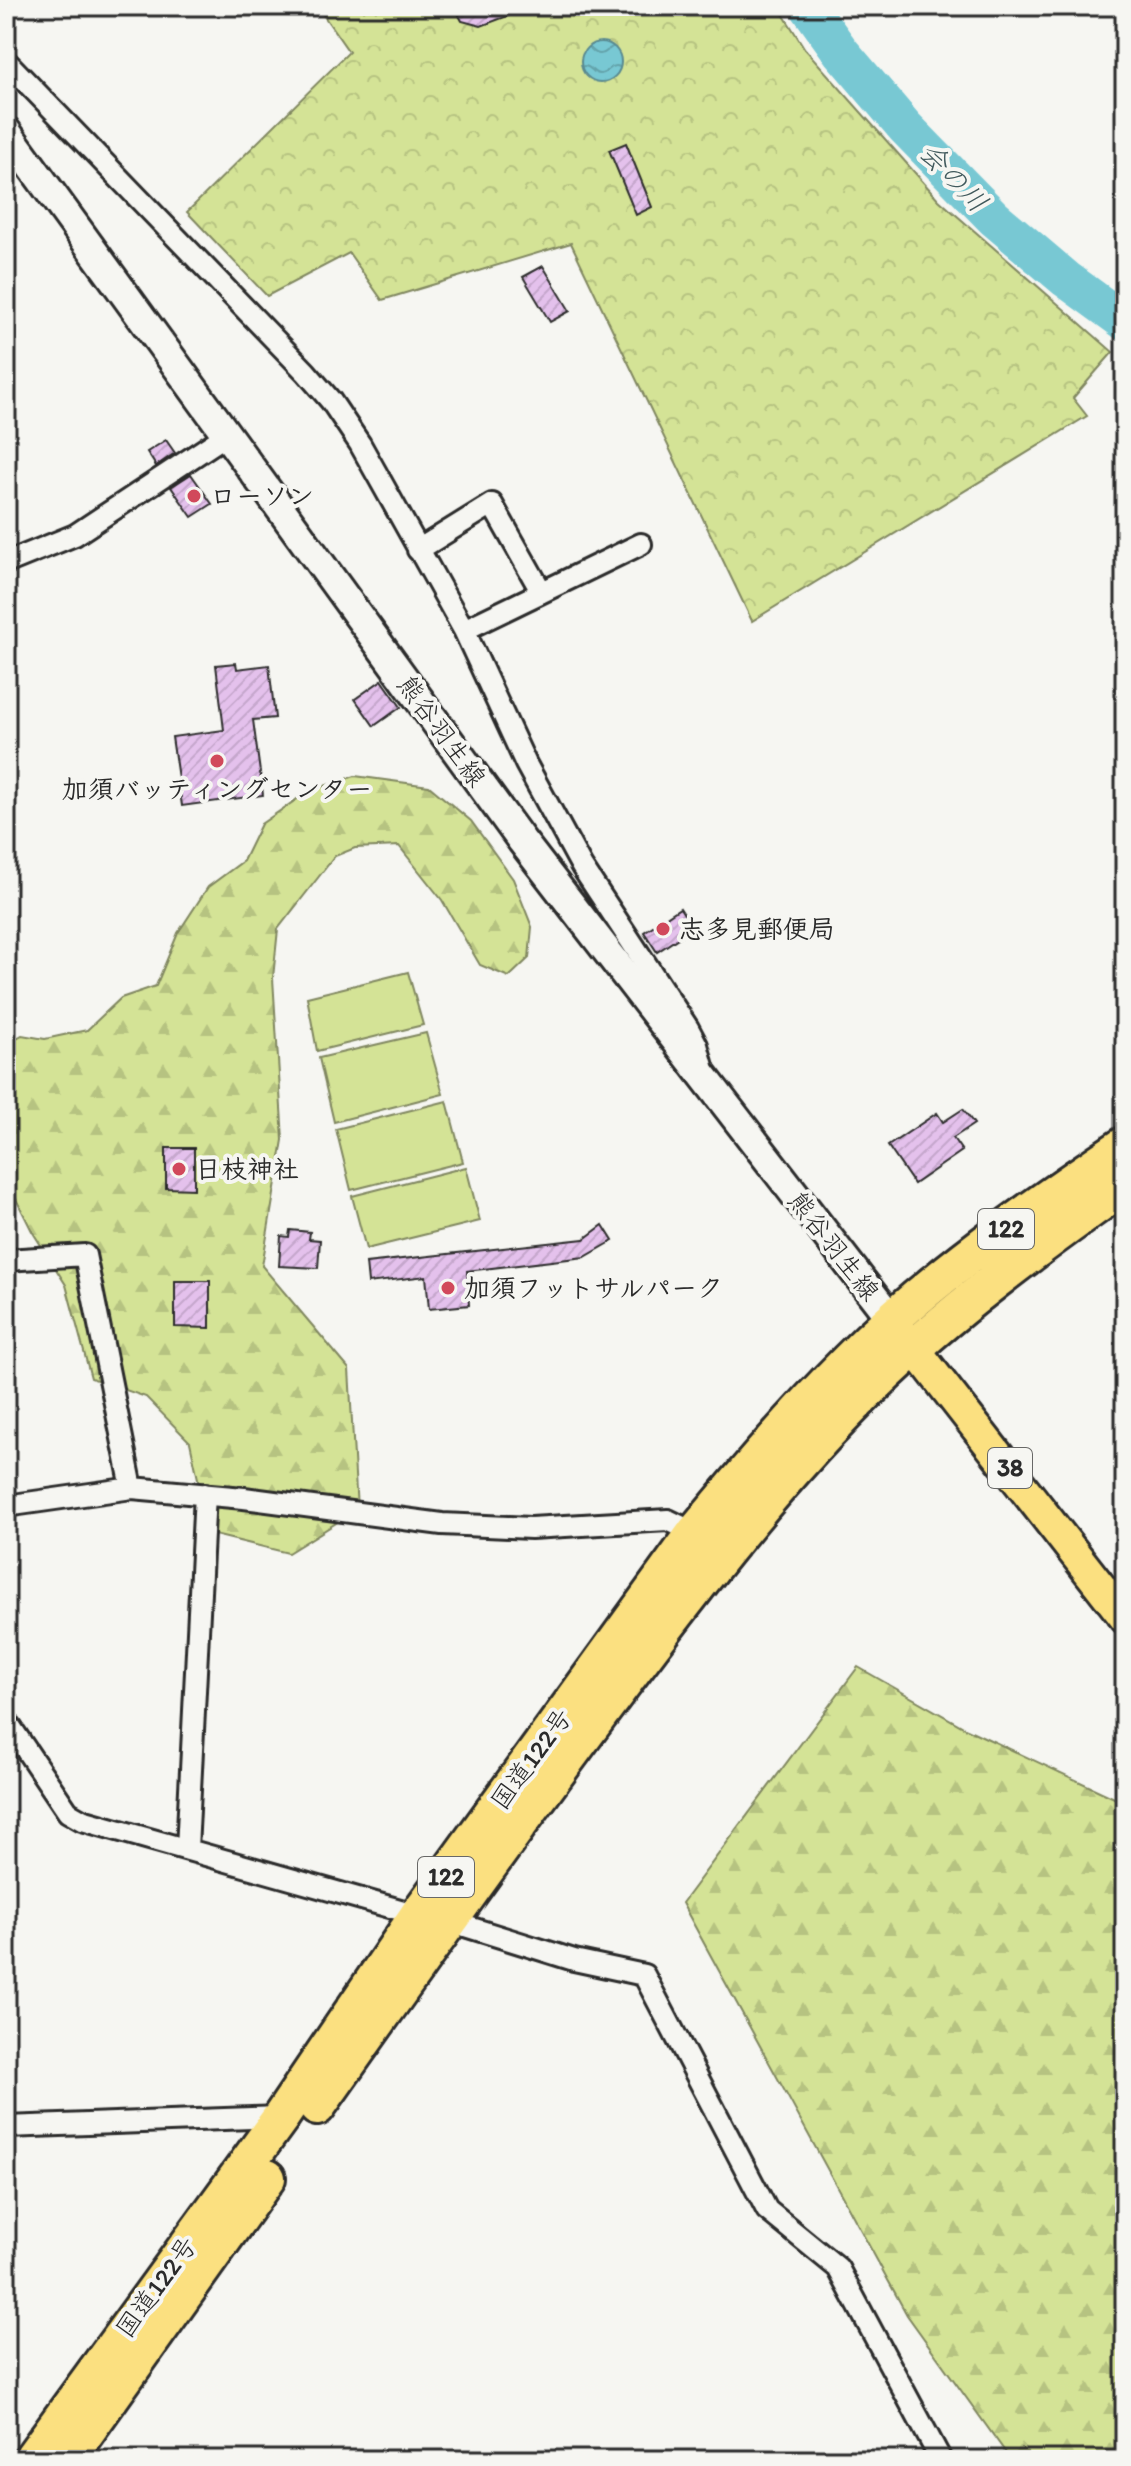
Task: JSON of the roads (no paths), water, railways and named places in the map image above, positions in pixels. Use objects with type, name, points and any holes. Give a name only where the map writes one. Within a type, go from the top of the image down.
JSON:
[{"type":"highway","name":"国道122号","points":[[66,2460],[695,1533],[799,1413],[892,1320],[1053,1194],[1125,1145]]},
{"type":"highway","name":"国道122号","points":[[31,2460],[281,2117],[434,1918],[578,1743],[722,1554],[824,1437],[874,1385],[975,1296],[1125,1185]]},
{"type":"main road","name":"熊谷羽生線","points":[[6,131],[522,841],[892,1320]]},
{"type":"main road","name":"38","points":[[892,1320],[1125,1618]]},
{"type":"street","points":[[6,61],[331,401],[360,444],[464,630],[526,764],[582,867],[688,1028],[697,1045],[709,1086]]},
{"type":"street","points":[[6,563],[75,535],[226,435]]},
{"type":"street","points":[[418,550],[492,504],[541,591]]},
{"type":"street","points":[[464,630],[641,544]]},
{"type":"street","points":[[6,1260],[85,1255],[132,1488]]},
{"type":"street","points":[[8,1498],[132,1488],[205,1494],[442,1524],[531,1528],[668,1520],[695,1533]]},
{"type":"street","points":[[187,1849],[205,1494]]},
{"type":"street","points":[[6,1720],[68,1812],[82,1820],[574,1960],[644,1975],[767,2210],[838,2268],[941,2460]]},
{"type":"street","points":[[6,2127],[281,2117]]},
{"type":"water","points":[[601,42],[615,48],[621,62],[615,76],[601,82],[587,76],[581,62],[587,48]]},
{"type":"waterway","name":"会の川","points":[[808,6],[841,52],[905,127],[994,218],[1066,279],[1125,322]]},
{"type":"place","name":"ローソン","points":[[194,496]]},
{"type":"place","name":"加須バッティングセンター","points":[[217,761]]},
{"type":"place","name":"志多見郵便局","points":[[663,929]]},
{"type":"place","name":"日枝神社","points":[[179,1169]]},
{"type":"place","name":"加須フットサルパーク","points":[[448,1288]]}]
